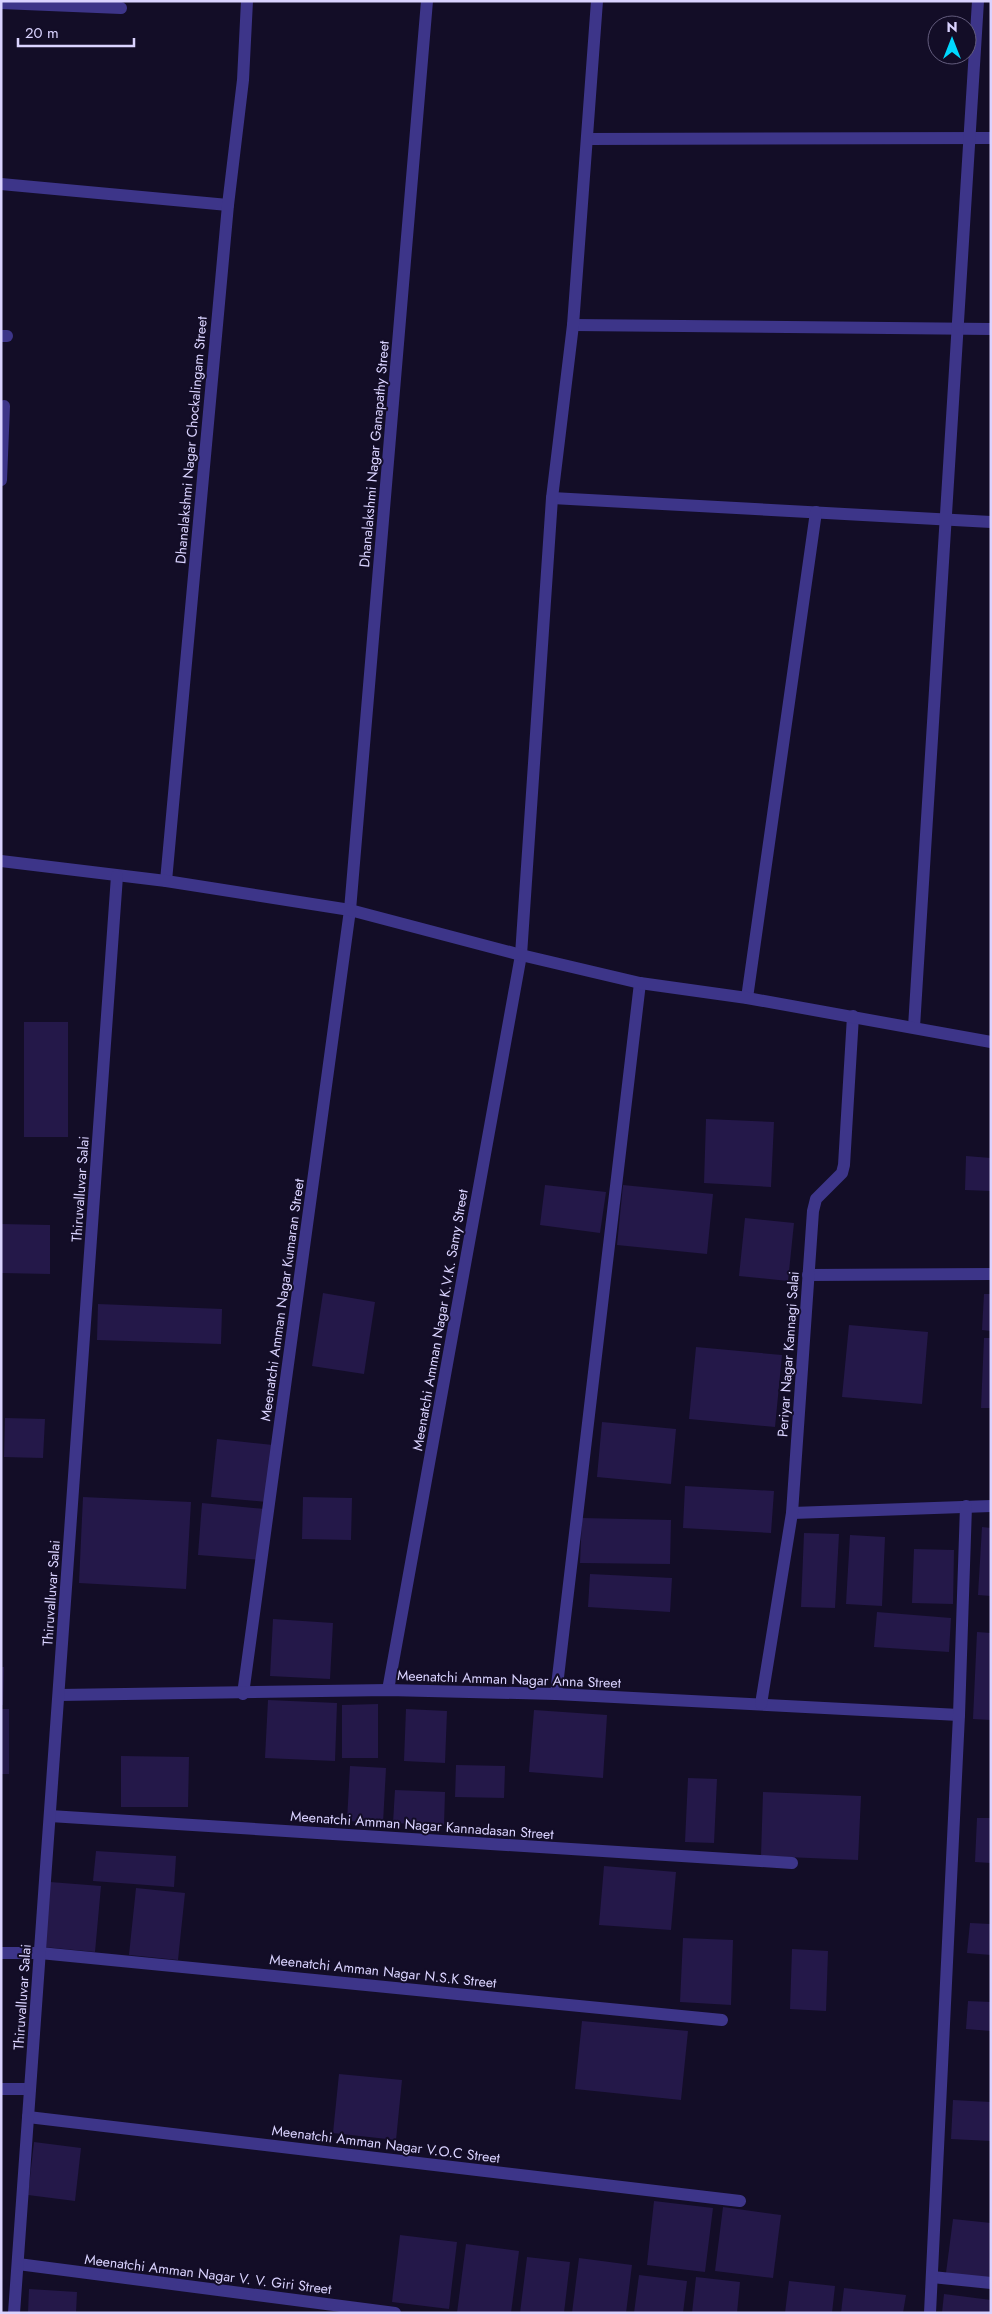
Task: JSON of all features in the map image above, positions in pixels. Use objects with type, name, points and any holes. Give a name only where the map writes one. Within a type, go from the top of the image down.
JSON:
[{"type":"street","name":"Dhanalakshmi Nagar Chockalingam Street","points":[[166,881],[228,205],[243,80],[247,1]]},
{"type":"street","name":"Dhanalakshmi Nagar Ganapathy Street","points":[[350,910],[427,1]]},
{"type":"street","name":"Meenatchi Amman Nagar K.V.K. Samy Street","points":[[388,1690],[521,956],[552,498],[573,325],[596,1]]},
{"type":"street","points":[[914,1026],[978,1]]},
{"type":"street","points":[[1,3],[121,8]]},
{"type":"street","points":[[587,139],[991,138]]},
{"type":"street","points":[[1,184],[228,205]]},
{"type":"street","points":[[573,325],[991,329]]},
{"type":"street","points":[[1,480],[4,406]]},
{"type":"street","points":[[552,498],[991,522]]},
{"type":"street","points":[[747,998],[816,512]]},
{"type":"street","points":[[1,861],[166,881],[350,910],[521,956],[640,983],[747,998],[914,1026],[991,1042]]},
{"type":"street","name":"Thiruvalluvar Salai","points":[[14,2313],[117,876]]},
{"type":"street","name":"Meenatchi Amman Nagar Kumaran Street","points":[[243,1694],[350,910]]},
{"type":"street","points":[[556,1694],[640,983]]},
{"type":"street","name":"Periyar Nagar Kannagi Salai","points":[[761,1704],[792,1513],[813,1211],[816,1199],[842,1173],[844,1165],[853,1016]]},
{"type":"street","points":[[808,1275],[991,1274]]},
{"type":"street","points":[[930,2313],[959,1715],[966,1506]]},
{"type":"street","points":[[792,1513],[991,1506]]},
{"type":"street","name":"Meenatchi Amman Nagar Anna Street","points":[[59,1695],[243,1694],[388,1690],[556,1694],[959,1715]]},
{"type":"street","name":"Meenatchi Amman Nagar Kannadasan Street","points":[[50,1816],[792,1864]]},
{"type":"street","name":"Meenatchi Amman Nagar N.S.K Street","points":[[1,1953],[40,1953],[722,2020]]},
{"type":"street","points":[[1,2089],[30,2089]]},
{"type":"street","name":"Meenatchi Amman Nagar V.O.C Street","points":[[28,2117],[740,2200]]},
{"type":"street","name":"Meenatchi Amman Nagar V. V. Giri Street","points":[[18,2264],[395,2313]]},
{"type":"street","points":[[932,2277],[991,2283]]},
{"type":"building","points":[[24,1022],[68,1022],[68,1137],[24,1137]]},
{"type":"building","points":[[706,1119],[774,1122],[771,1187],[704,1183]]},
{"type":"building","points":[[966,1156],[991,1158],[991,1191],[965,1190]]},
{"type":"building","points":[[545,1185],[606,1192],[600,1233],[540,1225]]},
{"type":"building","points":[[623,1185],[713,1194],[707,1254],[617,1245]]},
{"type":"building","points":[[745,1218],[794,1223],[788,1281],[739,1276]]},
{"type":"building","points":[[1,1224],[50,1225],[50,1274],[1,1273]]},
{"type":"building","points":[[323,1293],[375,1302],[364,1374],[312,1366]]},
{"type":"building","points":[[984,1294],[991,1294],[991,1331],[982,1330]]},
{"type":"building","points":[[98,1304],[222,1309],[221,1344],[97,1340]]},
{"type":"building","points":[[849,1325],[928,1332],[922,1404],[842,1397]]},
{"type":"building","points":[[984,1338],[991,1338],[991,1408],[981,1408]]},
{"type":"building","points":[[696,1347],[782,1355],[775,1427],[689,1419]]},
{"type":"building","points":[[5,1418],[45,1419],[43,1458],[4,1457]]},
{"type":"building","points":[[602,1422],[676,1429],[671,1484],[597,1477]]},
{"type":"building","points":[[217,1439],[273,1445],[267,1502],[211,1497]]},
{"type":"building","points":[[685,1486],[774,1491],[771,1533],[683,1528]]},
{"type":"building","points":[[83,1497],[191,1502],[186,1589],[79,1583]]},
{"type":"building","points":[[303,1497],[352,1498],[351,1540],[302,1539]]},
{"type":"building","points":[[202,1503],[265,1509],[261,1560],[198,1555]]},
{"type":"building","points":[[582,1518],[671,1520],[670,1564],[580,1563]]},
{"type":"building","points":[[982,1527],[991,1528],[991,1596],[978,1595]]},
{"type":"building","points":[[804,1533],[839,1534],[835,1608],[801,1607]]},
{"type":"building","points":[[850,1535],[885,1537],[882,1606],[846,1604]]},
{"type":"building","points":[[914,1549],[954,1550],[953,1604],[912,1603]]},
{"type":"building","points":[[590,1574],[672,1578],[670,1612],[588,1607]]},
{"type":"building","points":[[877,1612],[951,1618],[949,1652],[874,1647]]},
{"type":"building","points":[[273,1619],[333,1623],[330,1679],[270,1676]]},
{"type":"building","points":[[977,1632],[991,1633],[991,1720],[973,1719]]},
{"type":"building","points":[[1,1667],[4,1667],[3,1705],[1,1705]]},
{"type":"building","points":[[268,1700],[337,1703],[335,1761],[265,1758]]},
{"type":"building","points":[[378,1704],[378,1758],[342,1758],[342,1705]]},
{"type":"building","points":[[1,1709],[9,1709],[9,1774],[1,1774]]},
{"type":"building","points":[[406,1709],[447,1711],[445,1763],[404,1761]]},
{"type":"building","points":[[534,1710],[607,1715],[603,1778],[529,1772]]},
{"type":"building","points":[[121,1756],[189,1757],[188,1807],[121,1807]]},
{"type":"building","points":[[456,1765],[505,1766],[504,1798],[455,1797]]},
{"type":"building","points":[[350,1766],[386,1768],[383,1823],[347,1821]]},
{"type":"building","points":[[688,1778],[717,1779],[714,1843],[685,1842]]},
{"type":"building","points":[[395,1790],[445,1792],[444,1825],[393,1823]]},
{"type":"building","points":[[763,1792],[861,1796],[858,1860],[761,1856]]},
{"type":"building","points":[[977,1818],[991,1818],[991,1863],[975,1862]]},
{"type":"building","points":[[96,1851],[176,1856],[174,1887],[93,1881]]},
{"type":"building","points":[[604,1866],[676,1872],[671,1930],[599,1925]]},
{"type":"building","points":[[50,1882],[101,1886],[95,1952],[44,1947]]},
{"type":"building","points":[[136,1888],[185,1893],[178,1960],[129,1955]]},
{"type":"building","points":[[970,1923],[991,1924],[991,1955],[967,1953]]},
{"type":"building","points":[[683,1938],[733,1940],[731,2005],[680,2002]]},
{"type":"building","points":[[792,1949],[828,1951],[826,2011],[790,2009]]},
{"type":"building","points":[[968,2001],[991,2002],[991,2031],[966,2029]]},
{"type":"building","points":[[582,2021],[688,2031],[681,2100],[575,2089]]},
{"type":"building","points":[[339,2074],[402,2080],[396,2140],[333,2133]]},
{"type":"building","points":[[953,2100],[991,2102],[991,2141],[951,2139]]},
{"type":"building","points":[[34,2142],[81,2148],[75,2201],[28,2195]]},
{"type":"building","points":[[654,2201],[713,2208],[705,2272],[647,2265]]},
{"type":"building","points":[[723,2207],[781,2215],[773,2278],[715,2271]]},
{"type":"building","points":[[953,2219],[991,2223],[991,2278],[946,2273]]},
{"type":"building","points":[[400,2235],[457,2242],[449,2309],[392,2302]]},
{"type":"building","points":[[466,2244],[519,2251],[511,2313],[457,2313]]},
{"type":"building","points":[[527,2257],[570,2262],[564,2313],[520,2313]]},
{"type":"building","points":[[579,2258],[632,2265],[626,2313],[572,2313]]},
{"type":"building","points":[[639,2275],[687,2281],[683,2313],[634,2313]]},
{"type":"building","points":[[696,2277],[740,2282],[737,2313],[692,2313]]},
{"type":"building","points":[[789,2281],[835,2286],[832,2313],[785,2313]]},
{"type":"building","points":[[844,2288],[906,2295],[903,2313],[841,2313]]},
{"type":"building","points":[[29,2289],[77,2292],[76,2313],[28,2313]]},
{"type":"building","points":[[944,2294],[991,2300],[991,2313],[942,2313]]}]
